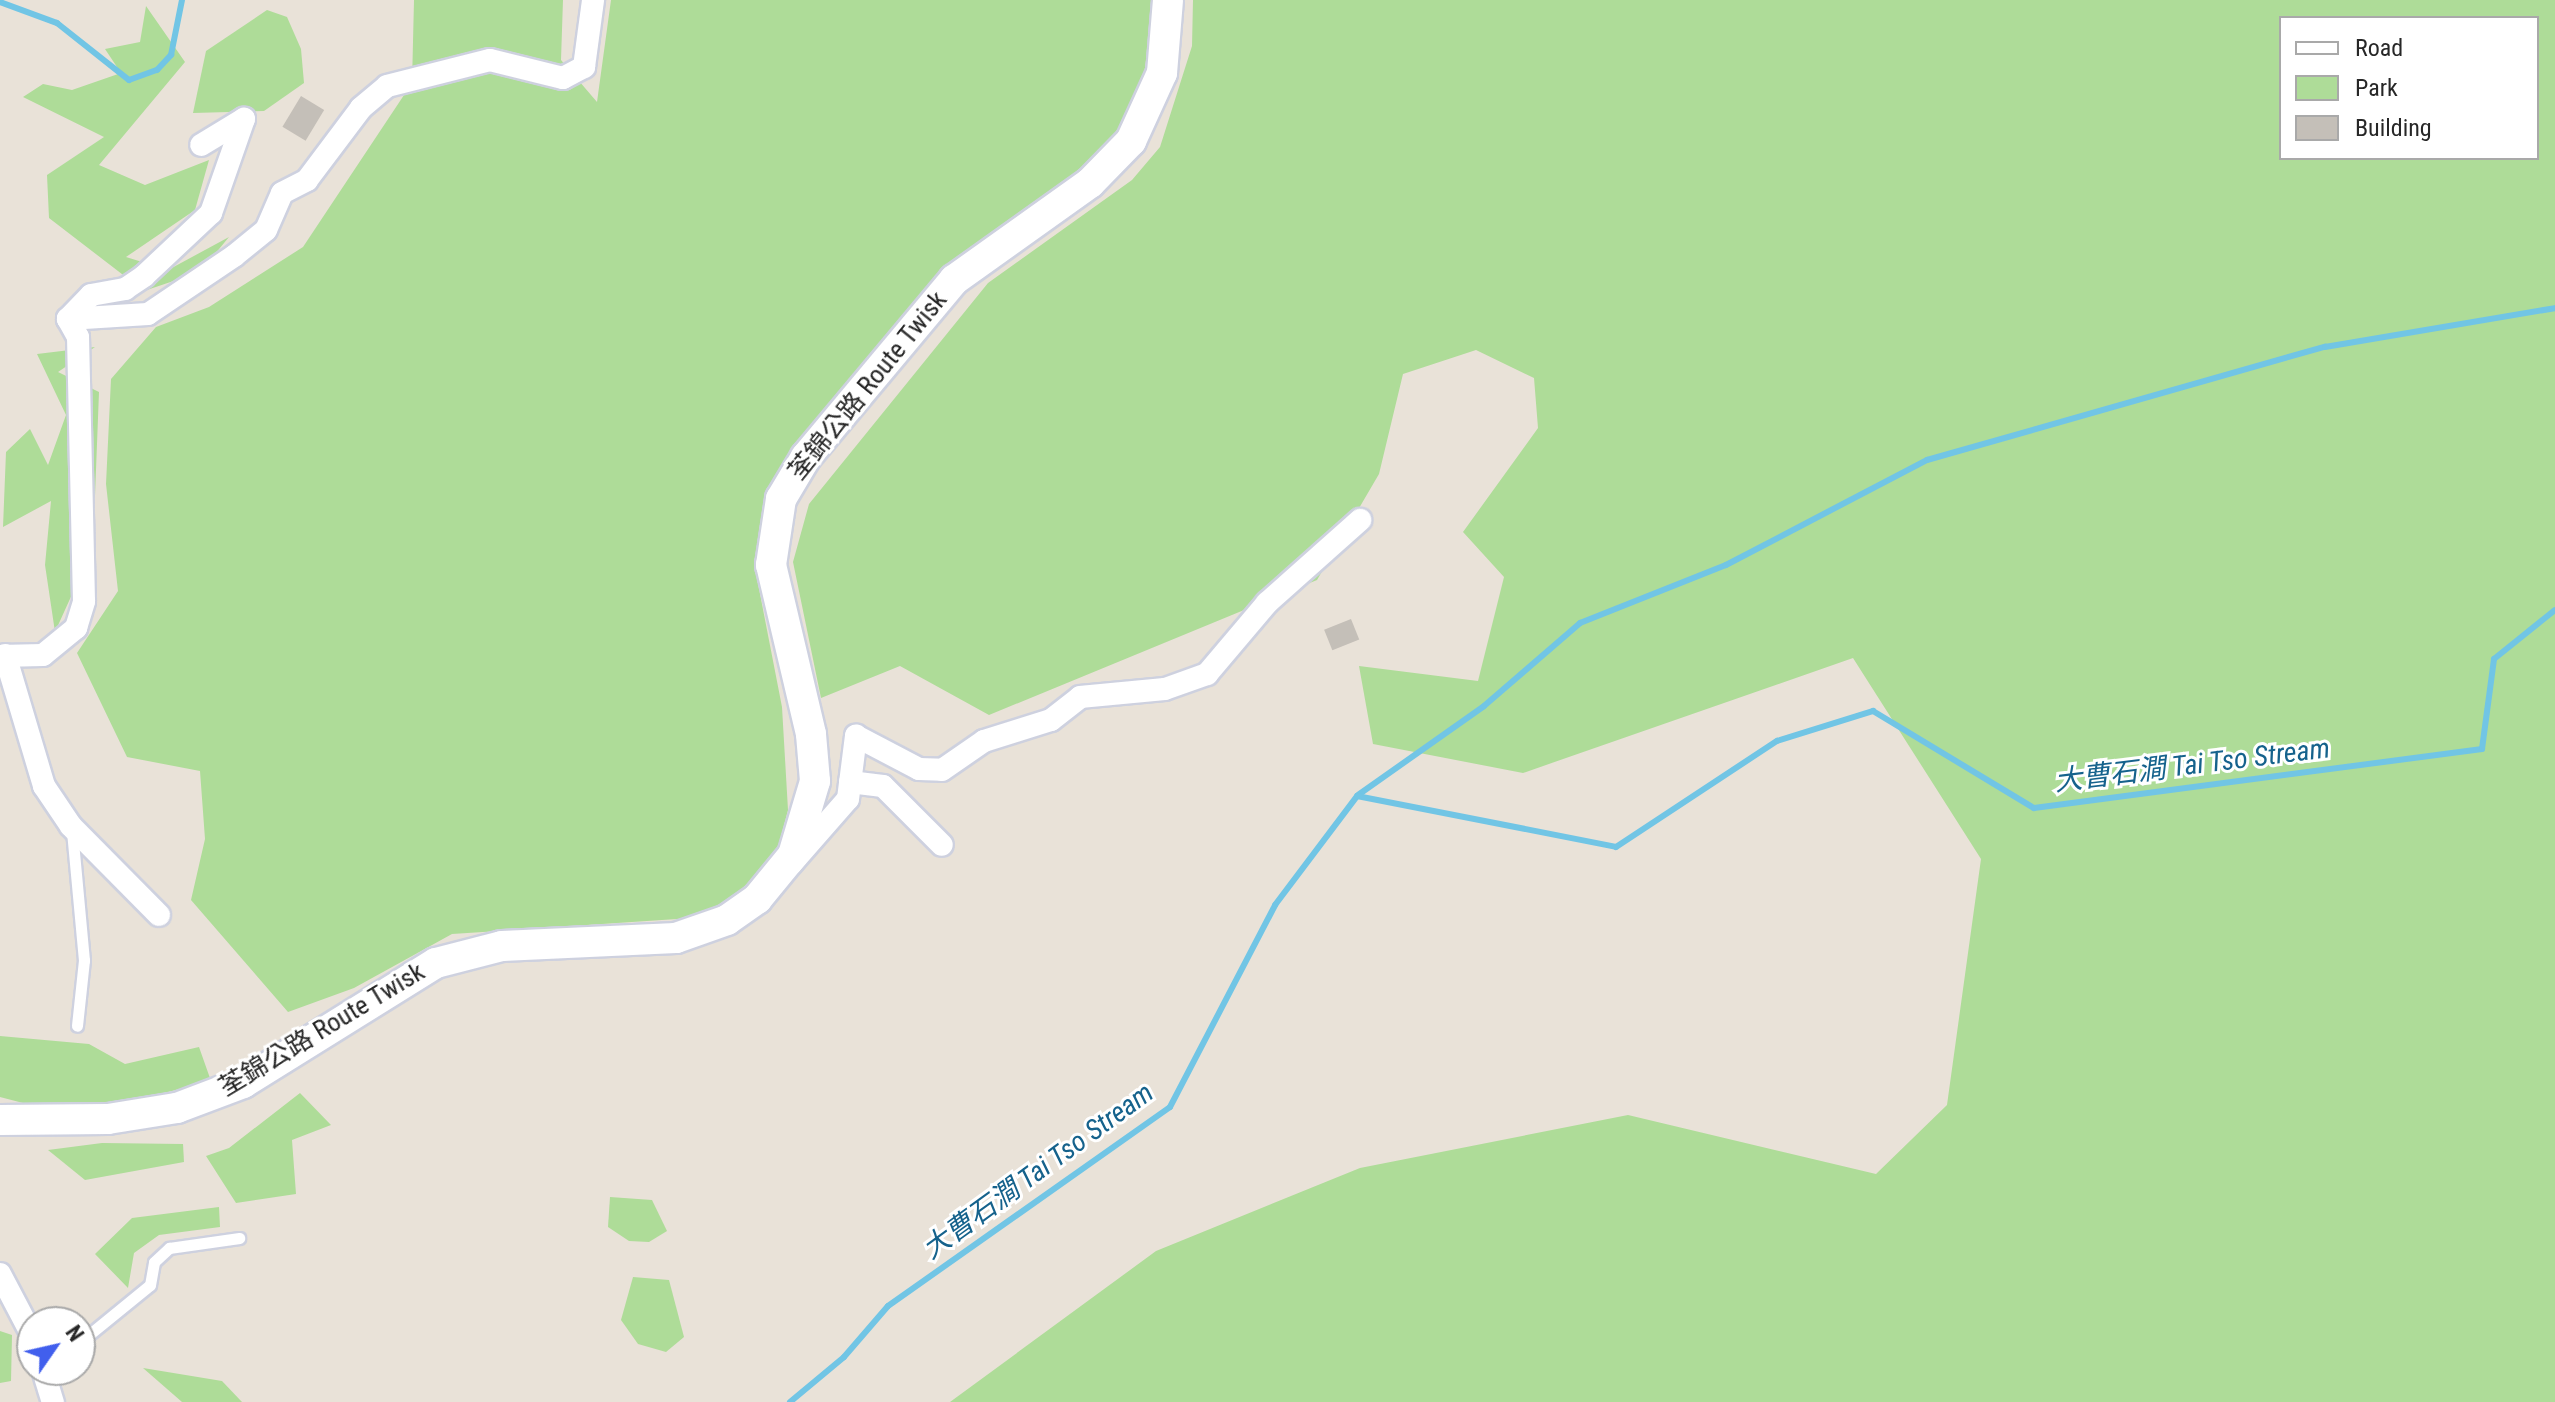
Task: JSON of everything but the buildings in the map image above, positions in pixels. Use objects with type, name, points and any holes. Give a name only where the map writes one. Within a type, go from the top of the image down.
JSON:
[{"type":"main road","name":"荃錦公路 Route Twisk","points":[[0,1120],[108,1119],[200,1101],[243,1083],[436,963],[502,946],[694,933],[744,909],[781,873],[808,820],[815,769],[771,565],[781,499],[806,457],[954,280],[1090,183],[1131,141],[1162,73],[1168,0]]},
{"type":"street","points":[[68,319],[148,314],[234,256],[266,230],[282,193],[307,180],[361,108],[387,86],[490,60],[563,78],[584,67],[593,0]]},
{"type":"street","points":[[68,319],[91,295],[125,289],[144,276],[211,213],[244,119],[201,145]]},
{"type":"street","points":[[68,319],[78,337],[84,601],[63,645],[43,655],[2,656],[35,767],[71,826],[159,915]]},
{"type":"street","points":[[781,873],[838,817],[850,782],[856,736],[919,769],[942,770],[984,741],[1051,720],[1080,697],[1165,689],[1207,674],[1267,603],[1360,520]]},
{"type":"street","points":[[850,782],[883,786],[942,845]]},
{"type":"street","points":[[0,1274],[17,1306]]},
{"type":"lane","points":[[71,826],[84,960],[77,1026]]},
{"type":"lane","points":[[96,1329],[150,1285],[154,1262],[169,1248],[239,1238]]},
{"type":"green space","points":[[414,0],[563,0],[561,60],[597,102],[611,0],[1155,0],[1140,101],[1106,151],[962,254],[776,485],[754,563],[782,707],[788,810],[769,883],[692,918],[452,934],[354,988],[288,1012],[191,900],[205,839],[200,771],[127,757],[77,653],[118,591],[106,484],[111,379],[156,327],[209,307],[303,247],[412,83]]},
{"type":"green space","points":[[1193,0],[2555,0],[2555,1402],[950,1402],[1156,1251],[1360,1168],[1628,1115],[1876,1174],[1947,1105],[1981,859],[1853,658],[1523,773],[1373,744],[1359,666],[1478,681],[1504,577],[1463,532],[1538,428],[1534,378],[1476,350],[1403,374],[1379,474],[1317,580],[989,715],[900,666],[821,698],[793,562],[809,504],[988,283],[1132,180],[1160,147],[1192,46]]},
{"type":"green space","points":[[146,6],[185,62],[99,165],[145,185],[209,160],[195,210],[126,257],[168,270],[229,237],[200,272],[144,291],[49,218],[47,175],[104,137],[23,97],[43,84],[72,90],[121,73],[105,49],[140,42]]},
{"type":"green space","points":[[267,10],[287,17],[301,49],[304,83],[264,111],[193,113],[206,51]]},
{"type":"green space","points":[[95,347],[58,372],[99,392],[93,548],[55,632],[45,565],[51,501],[3,527],[6,452],[30,429],[48,465],[66,415],[37,354]]},
{"type":"green space","points":[[0,1036],[89,1044],[125,1064],[199,1047],[211,1081],[105,1108],[23,1103],[0,1097]]},
{"type":"green space","points":[[300,1093],[331,1125],[292,1140],[296,1194],[236,1203],[206,1156],[229,1148]]},
{"type":"green space","points":[[102,1143],[183,1144],[184,1162],[85,1180],[48,1150]]},
{"type":"green space","points":[[610,1197],[652,1200],[667,1231],[649,1242],[629,1241],[608,1227]]},
{"type":"green space","points":[[219,1207],[220,1227],[159,1235],[134,1253],[128,1288],[95,1254],[132,1218]]},
{"type":"green space","points":[[633,1277],[669,1280],[684,1337],[666,1352],[638,1344],[621,1320]]},
{"type":"green space","points":[[0,1331],[12,1335],[11,1381],[0,1383]]},
{"type":"green space","points":[[143,1368],[222,1381],[242,1402],[182,1402]]},
{"type":"waterway","points":[[0,2],[57,23],[129,80],[157,70],[171,55],[182,0]]},
{"type":"waterway","points":[[1358,795],[1484,706],[1580,623],[1726,565],[1927,460],[2325,347],[2555,308]]},
{"type":"waterway","name":"大曹石澗 Tai Tso Stream","points":[[790,1402],[844,1357],[888,1306],[1170,1107],[1275,905],[1357,796],[1616,847],[1777,741],[1873,711],[2034,808],[2482,749],[2494,659],[2555,610]]}]
